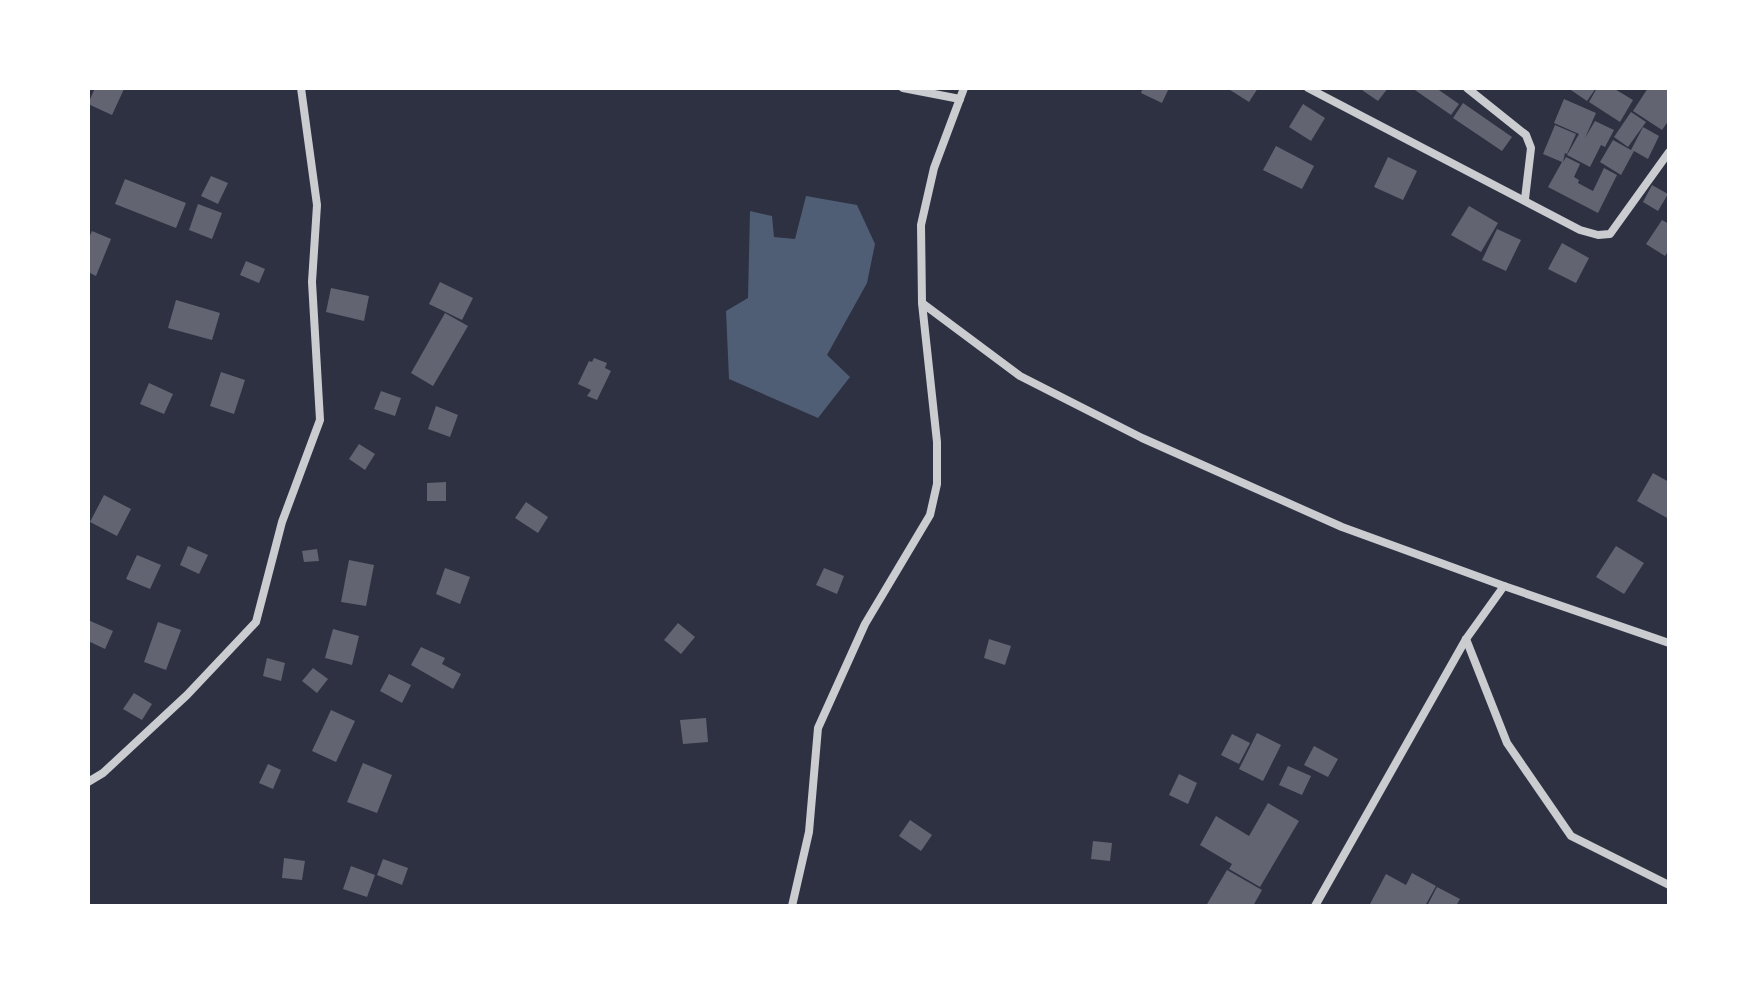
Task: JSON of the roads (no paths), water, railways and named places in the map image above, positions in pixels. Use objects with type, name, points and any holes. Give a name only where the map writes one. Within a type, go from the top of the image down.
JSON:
[{"type":"street","points":[[88,782],[103,773],[187,695],[256,622],[282,522],[320,420],[312,282],[317,205],[301,88]]},
{"type":"street","points":[[903,88],[960,99]]},
{"type":"street","points":[[792,906],[809,832],[818,728],[865,624],[930,515],[937,484],[937,442],[922,303],[921,225],[934,168],[964,88]]},
{"type":"street","points":[[1308,88],[1580,230],[1598,235],[1610,234],[1669,152]]},
{"type":"street","points":[[1467,88],[1526,135],[1531,148],[1525,199]]},
{"type":"street","points":[[922,303],[1020,376],[1142,438],[1342,527],[1669,643]]},
{"type":"street","points":[[1315,906],[1466,639],[1504,586]]},
{"type":"street","points":[[1466,639],[1507,743],[1571,836],[1669,885]]},
{"type":"water","points":[[806,196],[857,205],[875,244],[867,283],[827,355],[850,377],[818,418],[729,379],[726,311],[748,298],[750,211],[772,216],[774,237],[795,239]]}]
